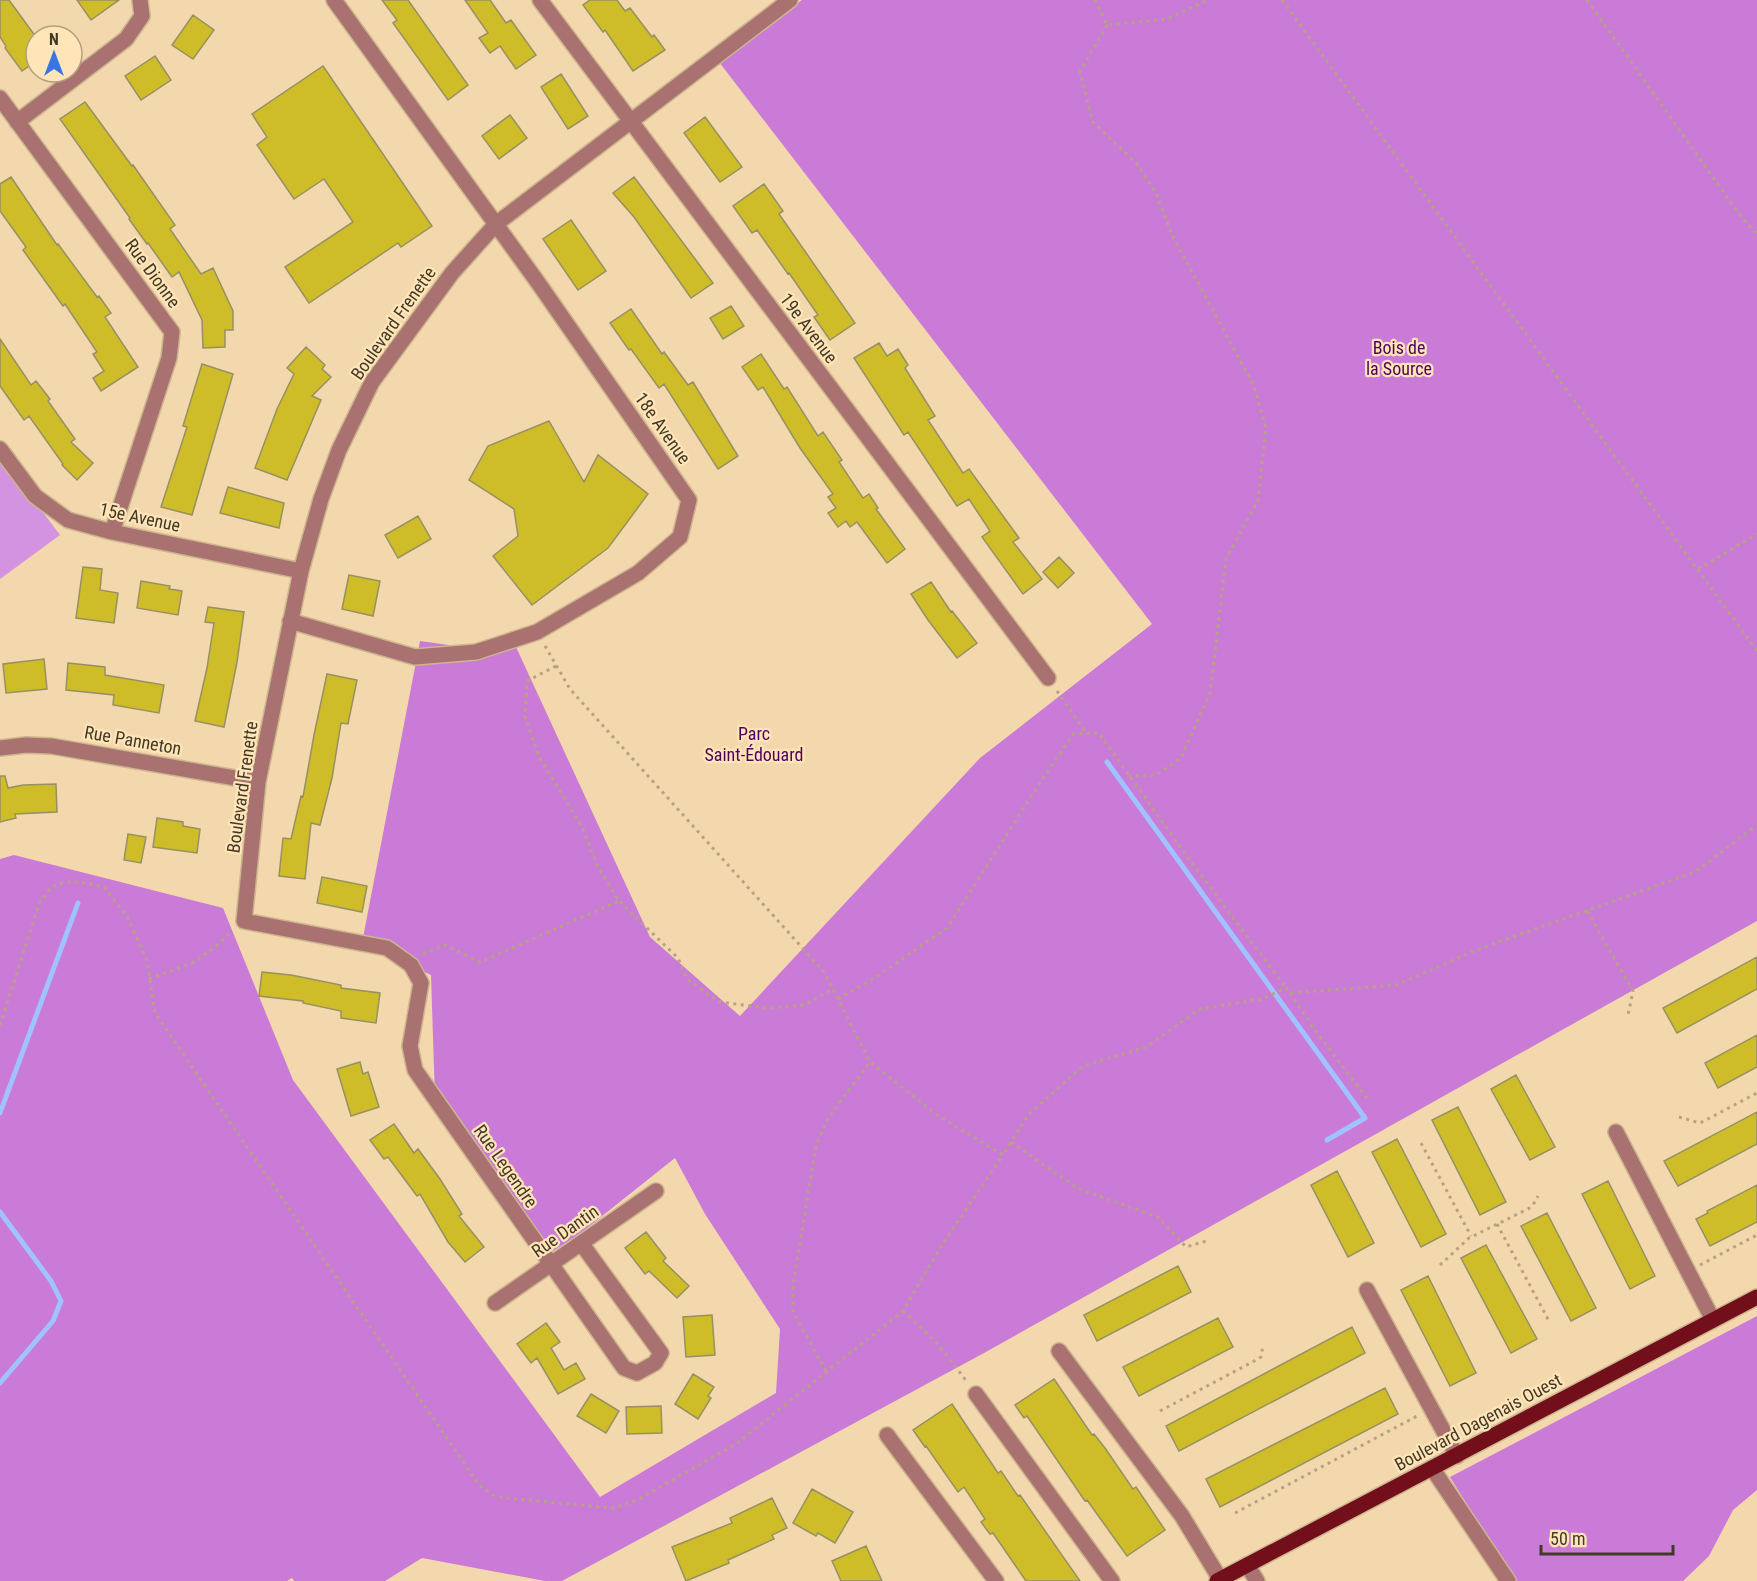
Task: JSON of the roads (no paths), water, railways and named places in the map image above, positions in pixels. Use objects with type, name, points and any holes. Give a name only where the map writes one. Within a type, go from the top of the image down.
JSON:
[{"type":"main road","name":"Boulevard Dagenais Ouest","points":[[1219,1580],[1757,1297]]},
{"type":"street","points":[[17,122],[126,39],[142,16],[140,0]]},
{"type":"street","name":"18e Avenue","points":[[290,621],[415,657],[476,652],[537,632],[638,573],[680,537],[688,500],[496,224],[334,0]]},
{"type":"street","name":"19e Avenue","points":[[540,0],[1048,678]]},
{"type":"street","name":"Boulevard Frenette","points":[[411,965],[387,948],[244,921],[258,782],[290,621],[321,500],[339,450],[372,382],[452,273],[496,224],[790,0]]},
{"type":"street","name":"Rue Dionne","points":[[0,98],[172,332],[169,358],[112,532]]},
{"type":"street","name":"15e Avenue","points":[[0,449],[35,496],[68,520],[112,532],[301,571]]},
{"type":"street","name":"Rue Panneton","points":[[0,748],[26,745],[51,746],[258,782]]},
{"type":"street","name":"Rue Legendre","points":[[411,965],[421,983],[410,1046],[415,1070],[624,1368],[637,1373],[655,1363],[661,1353],[581,1243]]},
{"type":"street","points":[[1616,1132],[1713,1320]]},
{"type":"street","name":"Rue Dantin","points":[[495,1303],[656,1191]]},
{"type":"street","points":[[1367,1290],[1456,1456]]},
{"type":"street","points":[[1059,1351],[1182,1516],[1219,1580]]},
{"type":"street","points":[[976,1394],[1112,1581]]},
{"type":"street","points":[[887,1435],[996,1581]]},
{"type":"street","points":[[1432,1468],[1508,1581]]},
{"type":"street","points":[[1247,1565],[1257,1581]]},
{"type":"waterway","points":[[1107,762],[1365,1118],[1327,1140]]},
{"type":"waterway","points":[[0,1113],[78,903]]},
{"type":"waterway","points":[[0,1212],[51,1281],[61,1301],[53,1321],[0,1383]]},
{"type":"park label","name":"Bois de la Source","points":[[1399,357]]},
{"type":"park label","name":"Parc Saint-Édouard","points":[[754,743]]}]
